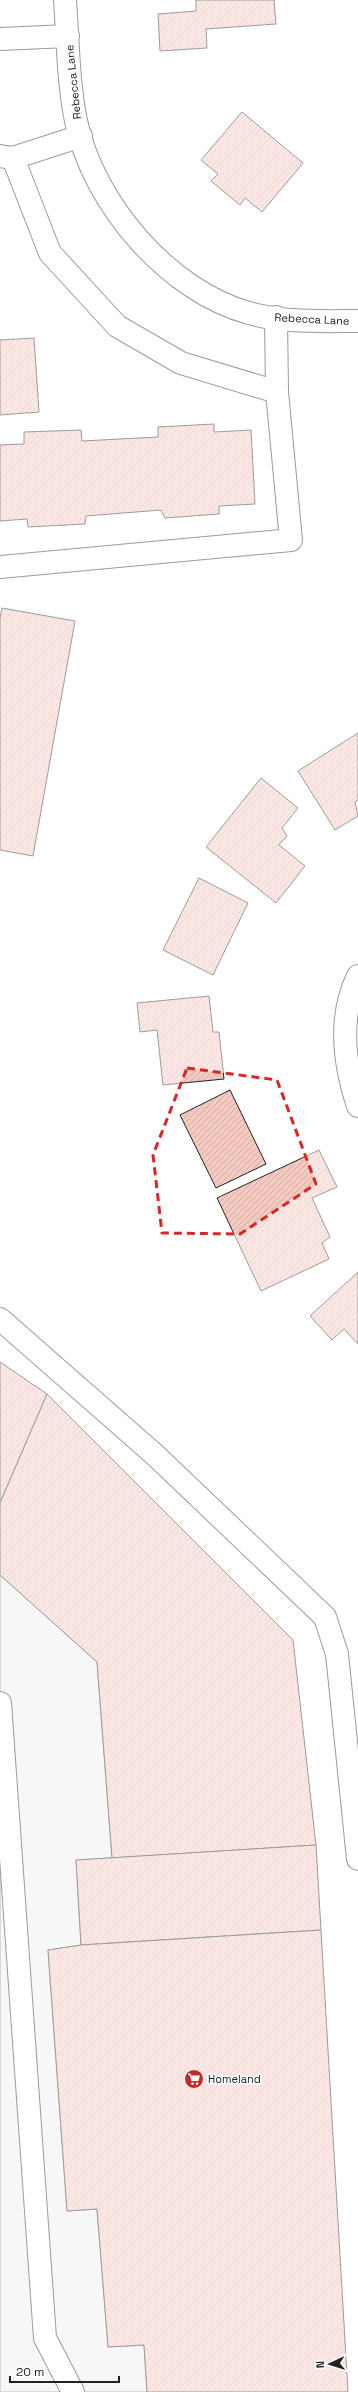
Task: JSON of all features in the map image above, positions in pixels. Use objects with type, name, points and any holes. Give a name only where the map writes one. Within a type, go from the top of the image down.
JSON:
[{"type":"street","name":"Rebecca Lane","points":[[66,0],[72,89],[76,122],[88,159],[105,192],[126,224],[151,253],[179,278],[208,297],[251,314],[302,321],[358,321]]},
{"type":"street","points":[[0,39],[68,36]]},
{"type":"street","points":[[81,136],[6,157],[50,253],[117,326],[181,363],[277,392]]},
{"type":"street","points":[[0,567],[291,540],[277,392],[276,317]]},
{"type":"street","points":[[358,976],[352,987],[345,1018],[346,1056],[358,1106]]},
{"type":"street","points":[[0,1319],[154,1454],[325,1617],[338,1654],[358,1859]]},
{"type":"street","points":[[0,1702],[45,2338],[73,2392]]},
{"type":"highlighted area","points":[[187,1068],[277,1080],[316,1184],[240,1234],[162,1233],[153,1155]]},
{"type":"shaded area","points":[[0,1575],[97,1662],[112,1858],[76,1860],[81,1945],[48,1950],[67,2211],[97,2209],[108,2347],[144,2345],[147,2392],[0,2392]]},
{"type":"building","points":[[196,0],[274,0],[276,24],[206,29],[207,48],[160,51],[158,14],[196,11]]},
{"type":"building","points":[[242,112],[303,163],[262,212],[245,198],[240,205],[211,181],[218,174],[201,160]]},
{"type":"building","points":[[34,338],[39,412],[0,415],[0,340]]},
{"type":"building","points":[[214,424],[214,432],[251,430],[255,504],[219,506],[219,514],[165,518],[161,510],[86,516],[85,524],[28,527],[27,519],[0,521],[0,445],[24,444],[24,432],[81,430],[82,441],[158,437],[158,427]]},
{"type":"building","points":[[2,608],[75,621],[33,856],[0,850],[0,618]]},
{"type":"building","points":[[358,733],[358,800],[355,802],[358,816],[335,830],[298,771]]},
{"type":"building","points":[[261,778],[298,808],[282,828],[287,836],[279,845],[305,866],[276,903],[206,847]]},
{"type":"building","points":[[199,878],[248,903],[213,975],[163,950]]},
{"type":"building","points":[[209,996],[213,1032],[219,1032],[224,1079],[163,1085],[157,1030],[140,1032],[137,1003]]},
{"type":"building","points":[[230,1090],[266,1164],[216,1188],[180,1115]]},
{"type":"building","points":[[319,1150],[337,1187],[312,1198],[330,1237],[322,1243],[329,1259],[261,1291],[217,1198]]},
{"type":"building","points":[[358,1272],[358,1344],[344,1329],[332,1340],[310,1316]]},
{"type":"building","points":[[0,1362],[47,1394],[0,1503]]},
{"type":"building","points":[[47,1394],[293,1640],[316,1845],[112,1858],[97,1662],[0,1575],[0,1503]]},
{"type":"building","points":[[316,1845],[321,1930],[81,1945],[76,1860]]},
{"type":"building","name":"Homeland","points":[[321,1930],[348,2392],[147,2392],[144,2345],[108,2347],[97,2209],[67,2211],[48,1950],[81,1945]]},
{"type":"place","name":"Homeland","points":[[194,2079]]}]
